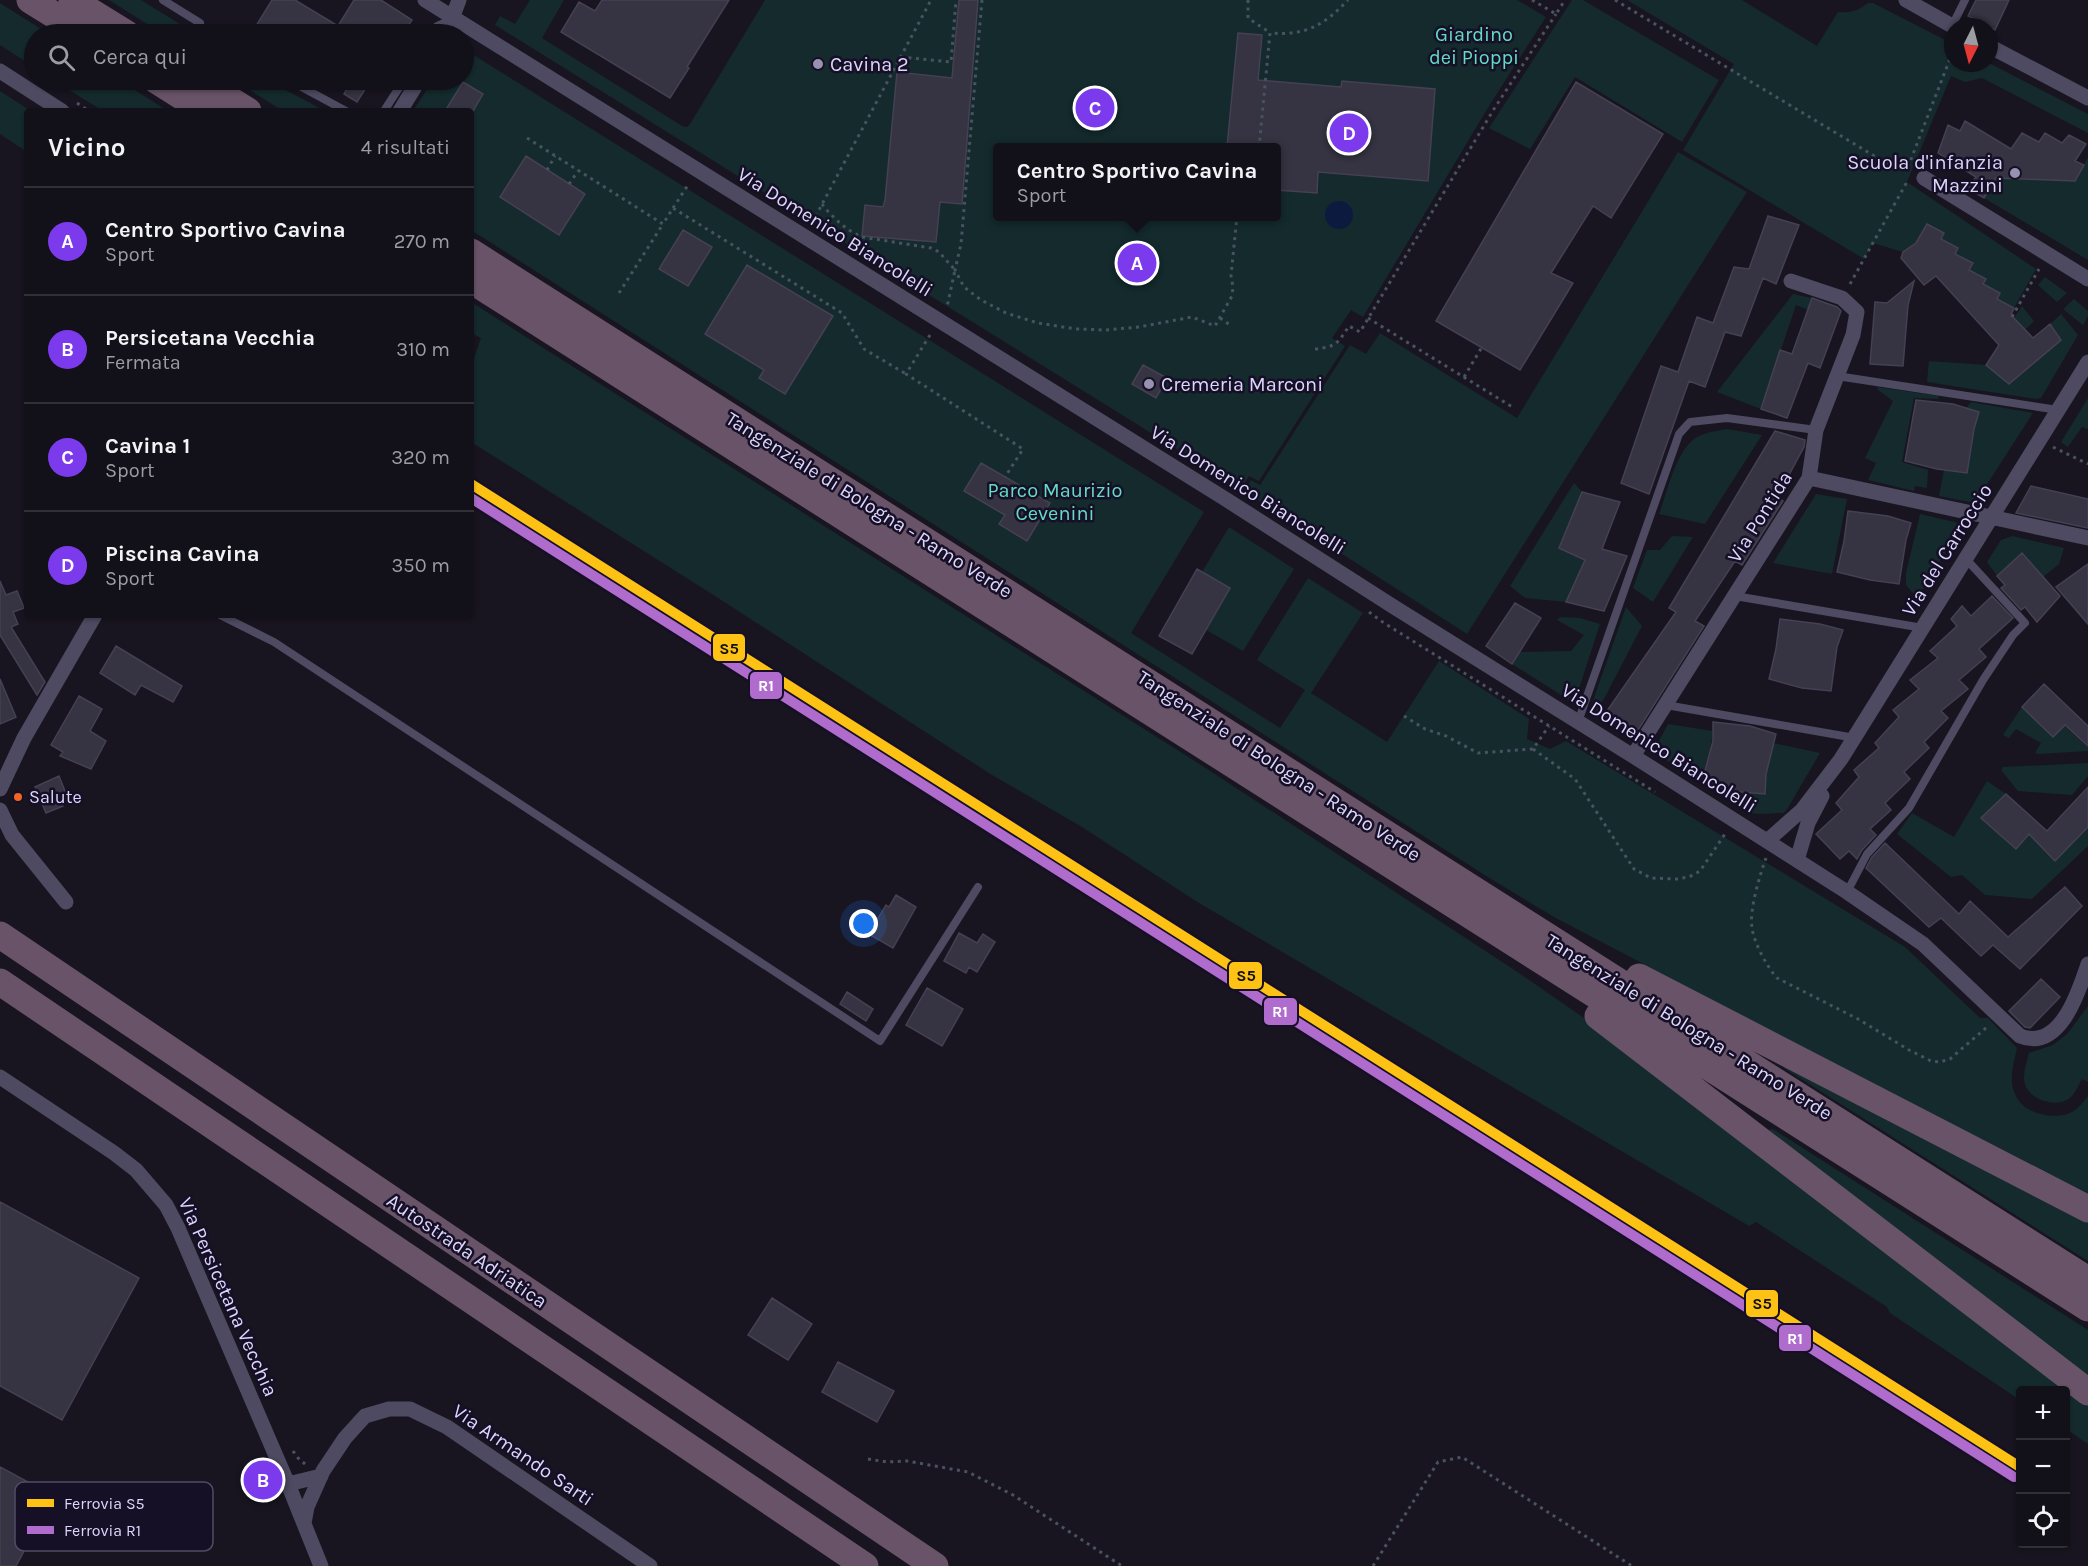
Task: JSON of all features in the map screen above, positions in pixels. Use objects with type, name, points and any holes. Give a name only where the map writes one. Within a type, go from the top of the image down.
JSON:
[{"type":"highway","points":[[30,0],[68,24]]},
{"type":"highway","points":[[72,0],[111,24]]},
{"type":"highway","points":[[172,90],[200,108]]},
{"type":"highway","points":[[214,90],[243,108]]},
{"type":"highway","name":"Tangenziale di Bologna - Ramo Verde","points":[[474,254],[2088,1281]]},
{"type":"highway","name":"Tangenziale di Bologna - Ramo Verde","points":[[474,282],[2088,1308]]},
{"type":"highway","points":[[1452,877],[1588,951],[2088,1209]]},
{"type":"highway","points":[[1411,879],[1612,1027],[2088,1392]]},
{"type":"highway","name":"Autostrada Adriatica","points":[[0,935],[935,1566]]},
{"type":"highway","name":"Autostrada Adriatica","points":[[0,982],[865,1566]]},
{"type":"street","name":"Via Domenico Biancolelli","points":[[425,0],[463,24]]},
{"type":"street","points":[[450,24],[459,0]]},
{"type":"street","points":[[1906,0],[1944,21]]},
{"type":"street","name":"Via Domenico Biancolelli","points":[[474,31],[1227,500],[1394,608],[1847,892],[1923,944],[2020,1036],[2029,1039],[2041,1038],[2056,1027],[2077,999],[2088,964]]},
{"type":"street","points":[[1998,51],[2088,98]]},
{"type":"street","points":[[0,71],[24,86]]},
{"type":"street","points":[[29,90],[57,108]]},
{"type":"street","points":[[402,108],[413,90]]},
{"type":"street","points":[[1924,178],[2088,279]]},
{"type":"street","points":[[1791,281],[1842,298]]},
{"type":"street","name":"Via Pontida","points":[[1633,756],[1809,478],[1816,430],[1853,335],[1857,312],[1842,298]]},
{"type":"street","name":"Via del Carroccio","points":[[1770,843],[1802,810],[1855,738],[2088,362]]},
{"type":"street","points":[[1809,478],[2088,538]]},
{"type":"street","points":[[0,789],[24,738],[93,618]]},
{"type":"street","name":"Via del Carroccio","points":[[1797,860],[1808,823],[1841,759]]},
{"type":"street","points":[[0,810],[12,835],[66,902]]},
{"type":"street","name":"Via Persicetana Vecchia","points":[[0,1077],[114,1153],[136,1170],[166,1205],[288,1484],[321,1566]]},
{"type":"street","name":"Via Armando Sarti","points":[[304,1523],[307,1507],[321,1476],[345,1438],[365,1416],[389,1409],[410,1409],[447,1427],[650,1566]]},
{"type":"street","points":[[288,1484],[321,1476]]},
{"type":"lane","points":[[163,0],[200,23]]},
{"type":"lane","points":[[1957,18],[1965,0]]},
{"type":"lane","points":[[441,24],[453,18]]},
{"type":"lane","points":[[307,90],[340,108]]},
{"type":"lane","points":[[386,108],[398,90]]},
{"type":"lane","points":[[1837,376],[2058,410]]},
{"type":"lane","points":[[1578,722],[1679,435],[1690,422],[1727,418],[1816,430]]},
{"type":"lane","points":[[1847,892],[1867,854],[1909,808],[1983,680],[2013,635],[2025,623],[1966,559]]},
{"type":"lane","points":[[1735,596],[1923,628]]},
{"type":"lane","points":[[226,618],[274,642],[880,1041],[978,887]]},
{"type":"lane","points":[[1666,705],[1855,738]]},
{"type":"path","points":[[811,224],[931,0]]},
{"type":"path","points":[[901,57],[951,62],[956,0]]},
{"type":"path","points":[[947,308],[961,244],[982,0]]},
{"type":"path","points":[[1248,0],[1248,18],[1270,33],[1286,34],[1317,26],[1329,19],[1348,0]]},
{"type":"path","points":[[1532,0],[1556,14]]},
{"type":"path","points":[[1315,349],[1330,348],[1338,342],[1349,326],[1360,332],[1494,109],[1564,0]]},
{"type":"path","points":[[1615,0],[1896,169],[1908,167],[1913,170],[1842,298]]},
{"type":"path","points":[[1259,143],[1270,33]]},
{"type":"path","points":[[1908,167],[1945,72]]},
{"type":"path","points":[[527,138],[663,224]]},
{"type":"path","points":[[547,170],[555,156]]},
{"type":"path","points":[[569,184],[578,171]]},
{"type":"path","points":[[620,293],[688,185]]},
{"type":"path","points":[[822,204],[828,212],[855,234],[881,241],[931,248],[939,252],[955,270],[964,287],[981,300],[1006,313],[1038,323],[1076,329],[1105,330],[1139,327],[1192,317],[1215,326],[1232,296],[1231,276],[1236,221]]},
{"type":"path","points":[[673,208],[842,313],[864,348],[1023,449],[1005,477]]},
{"type":"path","points":[[2012,317],[2042,265]]},
{"type":"path","points":[[1220,318],[1230,325]]},
{"type":"path","points":[[1368,318],[1514,408]]},
{"type":"path","points":[[906,374],[930,335]]},
{"type":"path","points":[[1464,377],[1482,347]]},
{"type":"path","points":[[2053,447],[2088,464]]},
{"type":"path","points":[[1404,716],[1425,729],[1446,736],[1478,753],[1533,749],[1575,780],[1634,869],[1651,878],[1677,879],[1689,877],[1700,871],[1725,834]]},
{"type":"path","points":[[1533,749],[1549,726]]},
{"type":"path","points":[[1770,843],[1760,876],[1751,925],[1770,970],[1777,978],[1858,1019],[1931,1061],[1940,1062],[1950,1059],[1999,1016]]},
{"type":"path","points":[[1373,1566],[1438,1462],[1462,1457],[1632,1566]]},
{"type":"path","points":[[868,1459],[887,1462],[907,1461],[968,1472],[1013,1495],[1122,1566]]},
{"type":"green space","points":[[109,0],[141,0],[180,24],[147,24]]},
{"type":"green space","name":"Giardino dei Pioppi","points":[[530,0],[564,0],[542,38],[687,127],[765,0],[1517,0],[1546,17],[1489,106],[1363,317],[1351,310],[1332,338],[1345,346],[1259,481],[1249,476],[1241,489],[495,25],[500,16],[515,24]]},
{"type":"green space","points":[[1572,0],[1583,0],[1719,80],[1682,142],[1575,77],[1530,149],[1489,128]]},
{"type":"green space","points":[[1627,0],[1742,0],[1817,46],[1838,12],[1854,11],[1868,3],[1873,3],[1944,39],[1944,72],[1998,72],[1998,68],[2088,114],[2088,133],[1982,78],[1965,82],[1951,76],[1907,182],[2036,269],[2014,308],[1997,299],[2000,293],[1983,284],[1969,270],[1972,263],[1955,254],[1958,248],[1941,239],[1944,233],[1927,224],[1916,243],[1903,252],[1873,243],[1864,259],[1683,150],[1734,64]]},
{"type":"green space","points":[[0,3],[33,24],[24,24],[24,61],[0,45]]},
{"type":"green space","name":"Parco Maurizio Cevenini","points":[[474,55],[1204,512],[1131,633],[1280,728],[1305,690],[1257,660],[1308,578],[1363,613],[1311,693],[1387,742],[1439,661],[1529,719],[1527,739],[1550,749],[1566,741],[1905,947],[1980,1018],[1988,1018],[2017,1048],[2012,1083],[2015,1094],[2025,1107],[2048,1116],[2064,1115],[2077,1109],[2088,1096],[2088,1197],[1554,917],[474,232],[474,108],[415,108],[427,90],[474,90]]},
{"type":"green space","points":[[69,90],[135,90],[163,108],[98,108]]},
{"type":"green space","points":[[250,90],[286,90],[319,108],[278,108]]},
{"type":"green space","points":[[0,91],[26,108],[24,108],[24,150],[0,134]]},
{"type":"green space","points":[[1678,152],[1747,192],[1467,634],[1244,491],[1251,480],[1260,485],[1350,345],[1366,354],[1380,333],[1517,418]]},
{"type":"green space","points":[[2088,157],[2088,260],[1984,198],[1996,178],[2084,165]]},
{"type":"green space","points":[[2045,277],[2067,293],[2057,302],[2038,285]]},
{"type":"green space","points":[[1793,294],[1812,298],[1808,310],[1796,305],[1761,409],[1717,392]]},
{"type":"green space","points":[[2074,299],[2088,311],[2083,325],[2063,309]]},
{"type":"green space","points":[[474,304],[1201,765],[1516,971],[1600,1029],[2063,1386],[2016,1386],[2016,1397],[1890,1313],[1887,1307],[1756,1222],[1749,1226],[1199,903],[1082,827],[992,775],[474,444],[474,358],[481,338],[474,334]]},
{"type":"green space","points":[[2022,306],[2034,321],[2025,330],[2014,318]]},
{"type":"green space","points":[[2061,314],[2078,335],[2041,398],[1927,382],[1929,361],[1986,365],[2009,384],[2061,340],[2050,324]]},
{"type":"green space","points":[[1877,387],[1939,396],[1938,399],[1914,398],[1902,462],[1928,470],[1927,488],[1915,486],[1914,491],[1868,480],[1876,463],[1865,458],[1893,401]]},
{"type":"green space","points":[[2088,398],[2088,429],[2082,427],[2068,447],[2061,442]]},
{"type":"green space","points":[[1971,402],[2033,413],[1975,503],[1939,496],[1944,470],[1967,472],[1979,412],[1966,408]]},
{"type":"green space","points":[[1727,429],[1762,435],[1705,524],[1659,514],[1674,470],[1684,450],[1699,436]]},
{"type":"green space","points":[[1574,483],[1582,492],[1560,548],[1585,560],[1566,602],[1525,598],[1510,586]]},
{"type":"green space","points":[[1816,494],[1847,499],[1832,574],[1773,563]]},
{"type":"green space","points":[[1920,514],[1963,524],[1917,598],[1906,585],[1906,573]]},
{"type":"green space","points":[[1229,527],[1294,569],[1243,651],[1206,630],[1230,588],[1202,572]]},
{"type":"green space","points":[[1672,536],[1693,537],[1653,602],[1633,588],[1647,550],[1660,550]]},
{"type":"green space","points":[[2012,536],[2064,548],[2059,564],[2043,577],[2022,553],[1997,576],[1987,562],[2001,540]]},
{"type":"green space","points":[[1626,607],[1642,626],[1595,716],[1589,712]]},
{"type":"green space","points":[[1560,617],[1580,618],[1600,624],[1575,701],[1572,702],[1512,664],[1520,652],[1571,651],[1584,635],[1557,620]]},
{"type":"green space","points":[[2022,707],[2053,737],[2063,725],[2088,747],[2088,751],[2038,754],[2035,753],[2041,743],[2016,729],[2009,738],[2003,735]]},
{"type":"green space","points":[[1668,724],[1713,731],[1708,764],[1702,782],[1653,752]]},
{"type":"green space","points":[[1773,743],[1820,753],[1786,811],[1764,814],[1745,811],[1737,803],[1741,792],[1765,794],[1766,774]]},
{"type":"green space","points":[[2088,763],[2088,776],[2072,795],[2018,791],[2001,770],[2003,767]]},
{"type":"green space","points":[[1987,781],[2006,794],[1982,818],[2015,849],[2029,834],[2088,827],[2088,846],[2032,899],[1985,895],[1962,875],[1951,877],[1897,834],[1912,813],[1954,837]]},
{"type":"green space","points":[[2088,1006],[2088,1082],[2082,1079],[2072,1096],[2066,1100],[2050,1102],[2035,1097],[2025,1085],[2025,1068],[2029,1053],[2053,1045],[2068,1033]]},
{"type":"green space","points":[[1785,1065],[2088,1221],[2088,1261],[1784,1068]]},
{"type":"green space","points":[[1770,1129],[2088,1330],[2088,1380],[1767,1132]]},
{"type":"green space","points":[[2070,1391],[2088,1405],[2088,1444],[2070,1432]]},
{"type":"water","points":[[1339,201],[1349,205],[1353,215],[1349,225],[1339,229],[1329,225],[1325,215],[1329,205]]},
{"type":"building","points":[[272,0],[295,0],[335,24],[257,24]]},
{"type":"building","points":[[354,0],[381,0],[412,20],[409,24],[339,24]]},
{"type":"building","points":[[602,0],[729,0],[670,98],[561,32],[579,2],[595,11]]},
{"type":"building","points":[[959,0],[978,0],[962,204],[940,202],[936,242],[862,236],[865,205],[883,207],[885,200],[897,72],[952,78]]},
{"type":"building","points":[[1976,0],[2009,0],[1998,24],[1998,18],[1968,16]]},
{"type":"building","points":[[1238,33],[1262,35],[1258,80],[1341,87],[1342,81],[1435,89],[1428,181],[1318,172],[1317,193],[1281,190],[1281,143],[1227,143]]},
{"type":"building","points":[[1576,82],[1663,134],[1611,218],[1593,206],[1551,273],[1573,283],[1520,370],[1436,321]]},
{"type":"building","points":[[474,89],[483,94],[474,109],[447,108],[458,90]]},
{"type":"building","points":[[346,90],[365,90],[357,102],[344,94]]},
{"type":"building","points":[[1965,121],[2011,149],[2022,133],[2039,142],[2045,133],[2062,143],[2069,135],[2086,144],[2075,161],[2084,165],[2075,181],[1996,178],[1984,198],[1967,188],[1976,177],[1938,153],[1948,125],[1960,131]]},
{"type":"building","points":[[526,156],[585,194],[559,235],[500,197]]},
{"type":"building","points":[[1768,216],[1799,225],[1776,284],[1763,278],[1741,336],[1725,332],[1705,387],[1689,381],[1649,494],[1621,483],[1661,366],[1678,372],[1697,317],[1713,323],[1734,267],[1749,269]]},
{"type":"building","points":[[1927,224],[1944,233],[1941,239],[1958,248],[1955,254],[1973,263],[1969,270],[1986,279],[1983,284],[2000,293],[1997,299],[2014,308],[2011,315],[2033,338],[2050,324],[2061,340],[2009,384],[1986,365],[1999,345],[1936,276],[1924,285],[1901,258],[1903,252],[1916,243]]},
{"type":"building","points":[[683,230],[712,247],[688,286],[659,269]]},
{"type":"building","points":[[747,265],[833,316],[785,394],[759,378],[764,370],[705,334]]},
{"type":"building","points":[[1914,281],[1908,305],[1903,366],[1870,364],[1875,302],[1887,303]]},
{"type":"building","points":[[1812,298],[1837,307],[1841,311],[1820,368],[1808,363],[1787,418],[1761,409],[1780,350],[1792,354]]},
{"type":"building","points":[[1143,365],[1167,378],[1156,398],[1132,384]]},
{"type":"building","points":[[1916,400],[1953,404],[1979,412],[1967,473],[1905,461]]},
{"type":"building","points":[[1775,431],[1805,440],[1804,447],[1777,497],[1783,501],[1742,565],[1735,561],[1695,621],[1704,626],[1633,738],[1602,718],[1676,612],[1669,608]]},
{"type":"building","points":[[981,463],[1050,503],[1027,541],[999,524],[1005,515],[964,491]]},
{"type":"building","points":[[2031,486],[2088,499],[2088,528],[2016,513]]},
{"type":"building","points":[[1582,492],[1620,502],[1602,549],[1627,556],[1604,611],[1566,602],[1585,560],[1559,548]]},
{"type":"building","points":[[1848,511],[1888,516],[1911,523],[1899,584],[1837,572]]},
{"type":"building","points":[[2022,553],[2060,596],[2037,622],[2025,607],[2021,610],[2001,588],[2005,585],[1997,576]]},
{"type":"building","points":[[2088,564],[2088,624],[2056,587]]},
{"type":"building","points":[[1197,569],[1230,588],[1192,654],[1159,636]]},
{"type":"building","points":[[0,581],[6,595],[17,591],[24,608],[13,612],[18,624],[11,627],[45,682],[37,695],[0,635]]},
{"type":"building","points":[[1992,596],[2013,618],[1979,649],[1986,657],[1959,680],[1968,689],[1941,711],[1948,718],[1924,742],[1929,748],[1904,772],[1910,779],[1885,803],[1891,810],[1870,829],[1876,835],[1857,859],[1849,851],[1840,859],[1816,834],[1842,810],[1836,803],[1859,777],[1854,770],[1879,748],[1875,743],[1899,717],[1893,710],[1919,689],[1910,680],[1938,658],[1930,651],[1957,626],[1951,619],[1962,606],[1971,616]]},
{"type":"building","points":[[1515,603],[1541,618],[1512,664],[1486,646]]},
{"type":"building","points":[[1780,619],[1820,624],[1843,630],[1837,647],[1831,691],[1802,688],[1769,679]]},
{"type":"building","points":[[116,646],[182,686],[173,702],[141,685],[135,695],[100,673]]},
{"type":"building","points":[[0,679],[16,717],[0,724]]},
{"type":"building","points":[[2044,684],[2088,726],[2088,746],[2065,725],[2053,737],[2022,707]]},
{"type":"building","points":[[79,696],[102,709],[90,731],[106,741],[91,769],[60,756],[63,752],[51,745]]},
{"type":"building","points":[[1713,722],[1750,726],[1776,734],[1766,774],[1765,794],[1730,791],[1702,782],[1713,741]]},
{"type":"building","points":[[59,776],[67,796],[60,799],[63,806],[46,813],[35,787]]},
{"type":"building","points":[[2088,787],[2088,827],[2055,861],[2029,834],[2016,849],[1981,818],[2006,794],[2047,831]]},
{"type":"building","points":[[1885,843],[1959,914],[1970,901],[2008,937],[2065,887],[2082,906],[2020,969],[1993,945],[1981,956],[1941,918],[1929,927],[1866,868],[1872,857]]},
{"type":"building","points":[[896,895],[916,907],[893,948],[872,936],[878,925],[875,923],[886,905],[889,907]]},
{"type":"building","points":[[959,933],[977,943],[983,934],[995,942],[977,972],[969,967],[966,973],[944,961]]},
{"type":"building","points":[[2041,979],[2060,997],[2030,1028],[2025,1027],[2009,1011]]},
{"type":"building","points":[[927,988],[963,1009],[942,1046],[906,1025]]},
{"type":"building","points":[[847,992],[873,1009],[866,1021],[840,1004]]},
{"type":"building","points":[[0,1202],[139,1278],[62,1420],[0,1386]]},
{"type":"building","points":[[772,1298],[812,1324],[788,1360],[748,1335]]},
{"type":"building","points":[[838,1362],[894,1391],[877,1422],[822,1392]]},
{"type":"building","points":[[0,1467],[28,1482],[15,1482],[15,1551],[24,1551],[16,1566],[0,1566]]},
{"type":"rail line","name":"S5","points":[[474,486],[2016,1464]]},
{"type":"rail line","name":"R1","points":[[474,500],[2014,1477]]},
{"type":"place","name":"Cavina 2","points":[[818,64]]},
{"type":"place","name":"Cavina 1","points":[[1095,108]]},
{"type":"place","name":"Piscina Cavina","points":[[1349,133]]},
{"type":"place","name":"Scuola d'infanzia Mazzini","points":[[2015,173]]},
{"type":"place","name":"Centro Sportivo Cavina","points":[[1137,263]]},
{"type":"place","name":"Cremeria Marconi","points":[[1149,384]]},
{"type":"place","name":"Salute","points":[[18,797]]},
{"type":"place","name":"Persicetana Vecchia","points":[[263,1480]]}]
